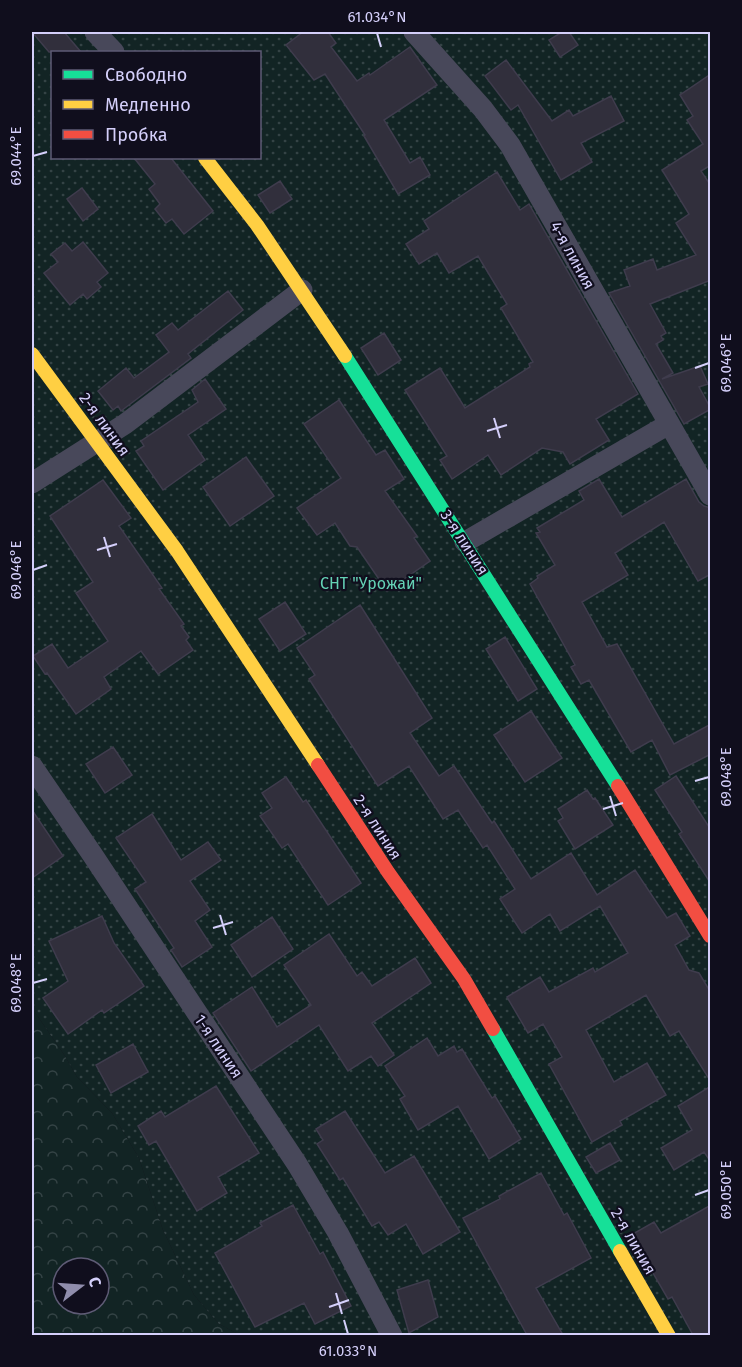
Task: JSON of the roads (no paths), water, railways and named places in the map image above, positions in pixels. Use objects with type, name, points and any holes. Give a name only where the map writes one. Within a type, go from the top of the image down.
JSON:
[{"type":"street","points":[[95,32],[113,51]]},
{"type":"street","name":"4-я линия","points":[[414,32],[483,109],[510,145],[711,495]]},
{"type":"street","name":"3-я линия","points":[[207,159],[257,224],[302,290],[465,542],[711,936]]},
{"type":"street","points":[[32,483],[125,424],[302,290]]},
{"type":"street","name":"2-я линия","points":[[32,354],[177,551],[388,872],[464,979],[669,1335]]},
{"type":"street","points":[[465,542],[669,424]]},
{"type":"street","name":"1-я линия","points":[[32,766],[307,1180],[392,1335]]},
{"type":"park label","name":"СНТ \"Урожай\"","points":[[371,583]]}]
